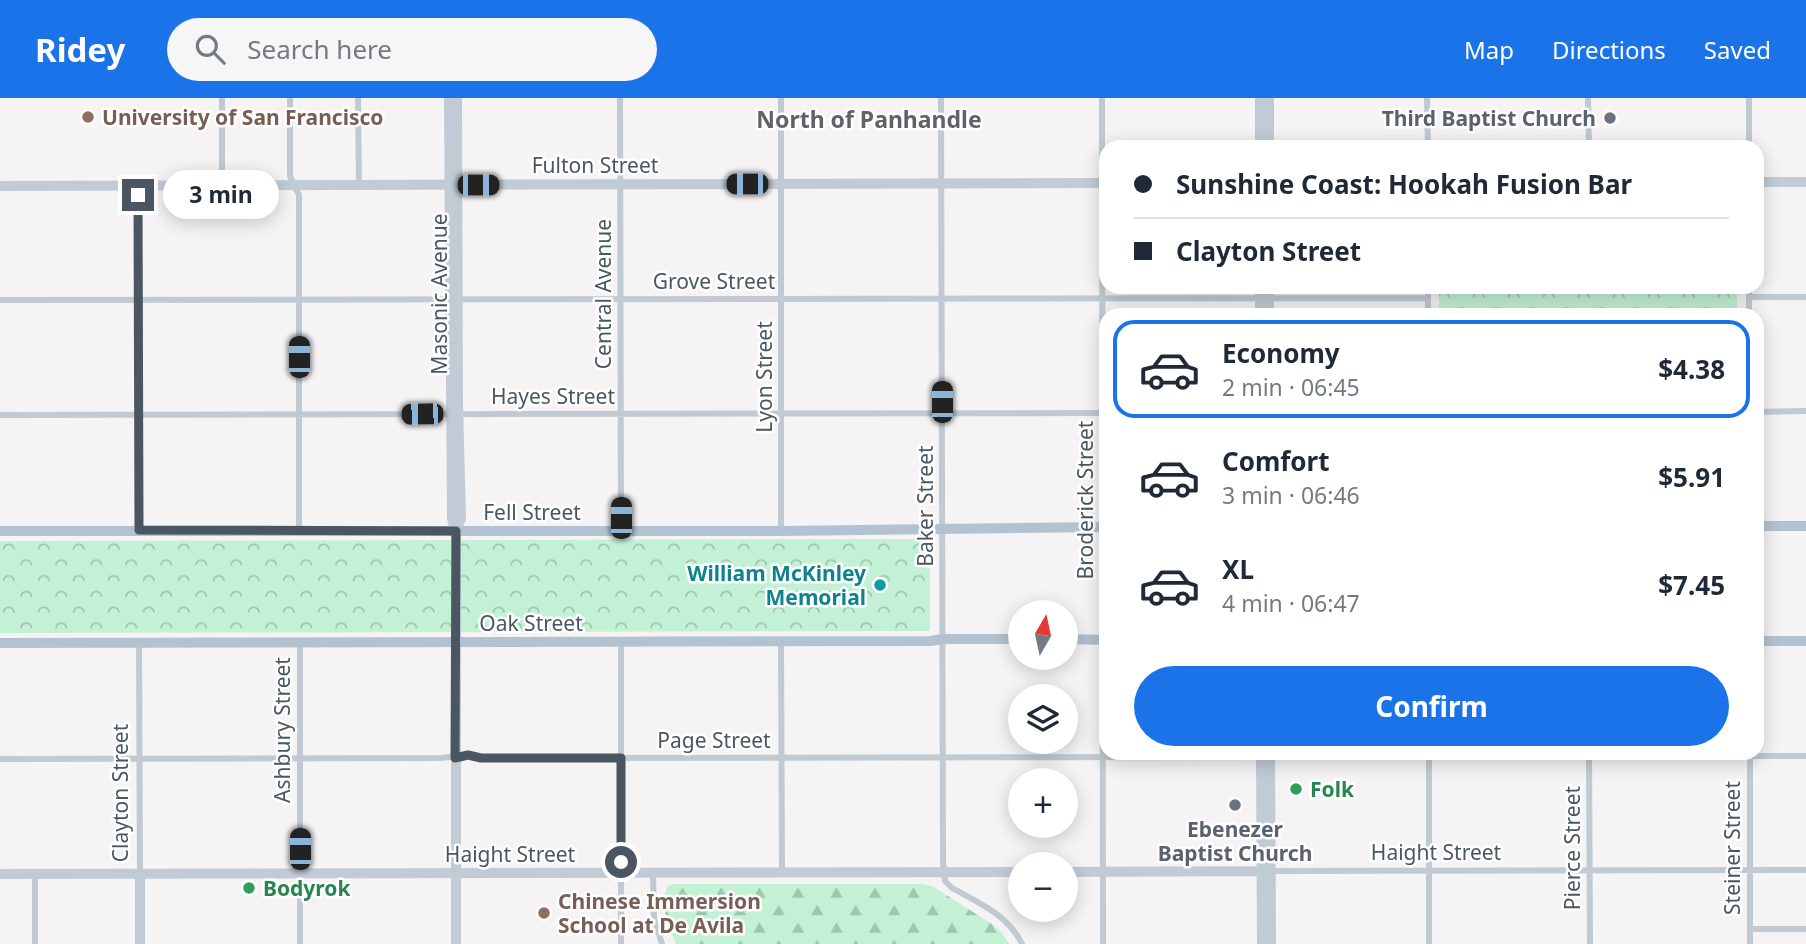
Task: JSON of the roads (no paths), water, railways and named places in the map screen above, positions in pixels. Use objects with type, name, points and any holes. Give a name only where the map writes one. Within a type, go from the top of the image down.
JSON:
[{"type":"main road","points":[[1764,526],[1806,526]]},
{"type":"main road","name":"Fell Street","points":[[0,531],[781,531],[1099,527]]},
{"type":"main road","name":"Oak Street","points":[[0,643],[1008,639]]},
{"type":"main road","points":[[1078,639],[1099,640]]},
{"type":"main road","points":[[1764,641],[1806,641]]},
{"type":"street","points":[[222,98],[222,186]]},
{"type":"street","points":[[290,98],[290,176],[299,195],[299,530]]},
{"type":"street","points":[[358,98],[359,184]]},
{"type":"street","name":"Masonic Avenue","points":[[449,98],[454,185]]},
{"type":"street","name":"Masonic Avenue","points":[[456,944],[456,531],[452,518],[457,98]]},
{"type":"street","name":"Central Avenue","points":[[620,98],[621,531]]},
{"type":"street","name":"Lyon Street","points":[[781,98],[781,531]]},
{"type":"street","name":"Baker Street","points":[[941,98],[944,872]]},
{"type":"street","name":"Broderick Street","points":[[1101,98],[1102,140]]},
{"type":"street","points":[[1260,98],[1260,140]]},
{"type":"street","points":[[1269,98],[1269,140]]},
{"type":"street","points":[[1427,98],[1427,140]]},
{"type":"street","points":[[1588,98],[1589,140]]},
{"type":"street","points":[[1749,98],[1749,140]]},
{"type":"street","points":[[1764,182],[1806,182]]},
{"type":"street","name":"Fulton Street","points":[[0,186],[1099,183]]},
{"type":"street","points":[[138,186],[139,530]]},
{"type":"street","name":"Broderick Street","points":[[1102,294],[1102,308]]},
{"type":"street","name":"Grove Street","points":[[0,300],[1102,298],[1211,294]]},
{"type":"street","name":"Grove Street","points":[[1319,294],[1428,298]]},
{"type":"street","points":[[1428,294],[1428,308]]},
{"type":"street","points":[[1749,308],[1749,297],[1806,297]]},
{"type":"street","points":[[1764,412],[1806,411]]},
{"type":"street","name":"Hayes Street","points":[[0,415],[1099,413]]},
{"type":"street","points":[[781,641],[782,872]]},
{"type":"street","name":"Ashbury Street","points":[[300,642],[300,944]]},
{"type":"street","points":[[621,642],[621,944]]},
{"type":"street","name":"Clayton Street","points":[[139,643],[140,944]]},
{"type":"street","name":"Page Street","points":[[1764,754],[1806,755]]},
{"type":"street","name":"Page Street","points":[[0,759],[455,758],[468,755],[481,758],[1099,757]]},
{"type":"street","name":"Broderick Street","points":[[1103,760],[1103,944]]},
{"type":"street","points":[[1262,944],[1266,871],[1266,760]]},
{"type":"street","points":[[1429,760],[1429,944]]},
{"type":"street","name":"Pierce Street","points":[[1589,760],[1590,944]]},
{"type":"street","name":"Steiner Street","points":[[1750,760],[1750,944]]},
{"type":"street","name":"Haight Street","points":[[1078,872],[1806,870]]},
{"type":"street","points":[[1266,871],[1271,944]]},
{"type":"street","points":[[944,872],[945,881],[952,888],[1005,919],[1022,944]]},
{"type":"street","name":"Haight Street","points":[[0,874],[1008,872]]},
{"type":"street","points":[[653,873],[654,919],[662,944]]},
{"type":"street","points":[[35,874],[35,944]]},
{"type":"street","points":[[1750,929],[1806,929]]},
{"type":"place","name":"University of San Francisco","points":[[88,117]]},
{"type":"place","name":"Third Baptist Church","points":[[1610,118]]},
{"type":"place","name":"William McKinley Memorial","points":[[880,585]]},
{"type":"place","name":"Folk","points":[[1296,789]]},
{"type":"place","name":"Ebenezer Baptist Church","points":[[1235,805]]},
{"type":"place","name":"Bodyrok","points":[[249,888]]},
{"type":"place","name":"Chinese Immersion School at De Avila","points":[[544,913]]},
{"type":"district","name":"North of Panhandle","points":[[869,119]]}]
